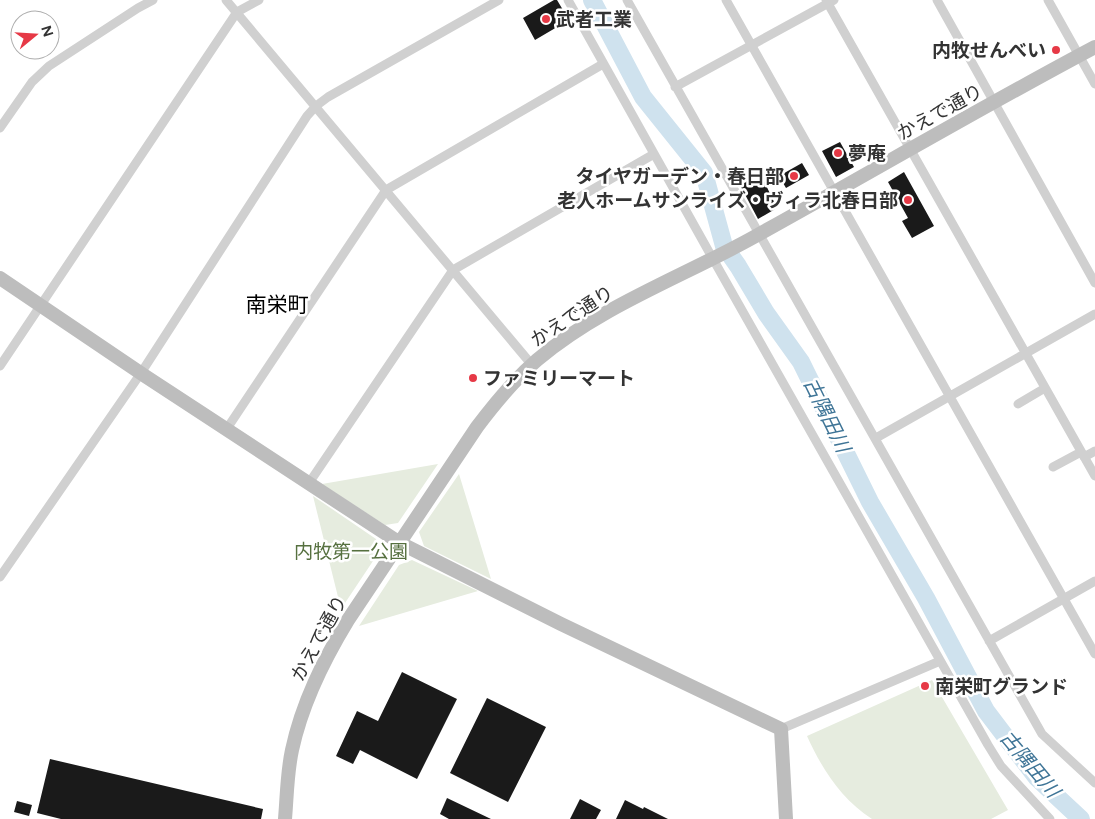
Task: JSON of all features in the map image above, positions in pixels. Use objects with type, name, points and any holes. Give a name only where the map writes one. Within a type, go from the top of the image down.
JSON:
[{"type":"street","points":[[0,128],[32,82],[49,66],[153,0]]},
{"type":"street","points":[[226,0],[532,365]]},
{"type":"street","points":[[0,366],[42,306],[237,12],[259,0]]},
{"type":"street","points":[[0,578],[141,373],[307,116],[328,97],[499,0]]},
{"type":"street","points":[[568,0],[654,154],[716,258],[940,661],[1001,766],[1050,819]]},
{"type":"street","points":[[627,0],[758,235],[876,438],[1042,734],[1095,783]]},
{"type":"street","points":[[726,0],[750,46],[1095,654]]},
{"type":"street","points":[[937,0],[1095,283]]},
{"type":"street","points":[[1048,0],[1095,84]]},
{"type":"street","points":[[676,87],[829,1],[1095,476]]},
{"type":"street","name":"かえで通り","points":[[285,819],[292,752],[308,695],[331,648],[477,427],[495,403],[532,365],[571,335],[603,315],[716,258],[1095,47]]},
{"type":"street","points":[[226,430],[386,190],[604,64]]},
{"type":"street","points":[[309,483],[453,270],[654,154]]},
{"type":"street","points":[[0,278],[226,430],[400,543],[561,624],[781,729],[940,661]]},
{"type":"street","points":[[876,438],[1095,314]]},
{"type":"street","points":[[1018,404],[1046,388]]},
{"type":"street","points":[[1053,467],[1095,451]]},
{"type":"street","points":[[990,640],[1095,581]]},
{"type":"street","points":[[781,729],[786,819]]},
{"type":"green space","points":[[438,464],[398,523],[385,525],[322,484]]},
{"type":"green space","points":[[459,474],[491,579],[424,546],[419,532]]},
{"type":"green space","name":"内牧第一公園","points":[[313,496],[376,539],[379,552],[341,609]]},
{"type":"green space","points":[[412,560],[478,591],[359,626],[399,565]]},
{"type":"green space","points":[[932,680],[1008,810],[991,819],[872,819],[842,793],[819,760],[807,736]]},
{"type":"building","name":"武者工業","points":[[557,0],[569,20],[535,40],[523,18]]},
{"type":"building","points":[[840,142],[854,167],[836,177],[822,151]]},
{"type":"building","name":"タイヤガーデン・春日部","points":[[802,163],[809,175],[786,188],[779,176]]},
{"type":"building","name":"老人ホームサンライズ・ヴィラ北春日部","points":[[904,172],[934,226],[912,238],[902,221],[908,218],[888,182]]},
{"type":"building","points":[[760,173],[777,208],[758,219],[740,185]]},
{"type":"building","points":[[402,672],[457,699],[417,779],[360,750],[353,764],[336,756],[357,711],[378,721]]},
{"type":"building","points":[[487,698],[546,727],[508,802],[450,773]]},
{"type":"building","points":[[50,759],[263,809],[261,819],[61,819],[37,813]]},
{"type":"building","points":[[447,798],[491,819],[449,819],[440,814]]},
{"type":"building","points":[[580,799],[601,810],[596,819],[570,819]]},
{"type":"building","points":[[625,800],[643,809],[644,807],[668,819],[616,819]]},
{"type":"building","points":[[17,801],[32,805],[29,816],[14,812]]},
{"type":"waterway","name":"古隅田川","points":[[592,0],[643,97],[704,173],[724,246],[766,313],[801,362],[870,502],[926,598],[986,711],[1037,778],[1081,819]]},
{"type":"place","name":"武者工業","points":[[546,19]]},
{"type":"place","name":"内牧せんべい","points":[[1056,50]]},
{"type":"place","name":"夢庵","points":[[838,153]]},
{"type":"place","name":"タイヤガーデン・春日部","points":[[794,176]]},
{"type":"place","name":"老人ホームサンライズ・ヴィラ北春日部","points":[[908,200]]},
{"type":"place","name":"ファミリーマート","points":[[473,378]]},
{"type":"place","name":"南栄町グランド","points":[[925,686]]},
{"type":"district","name":"南栄町","points":[[277,304]]}]
